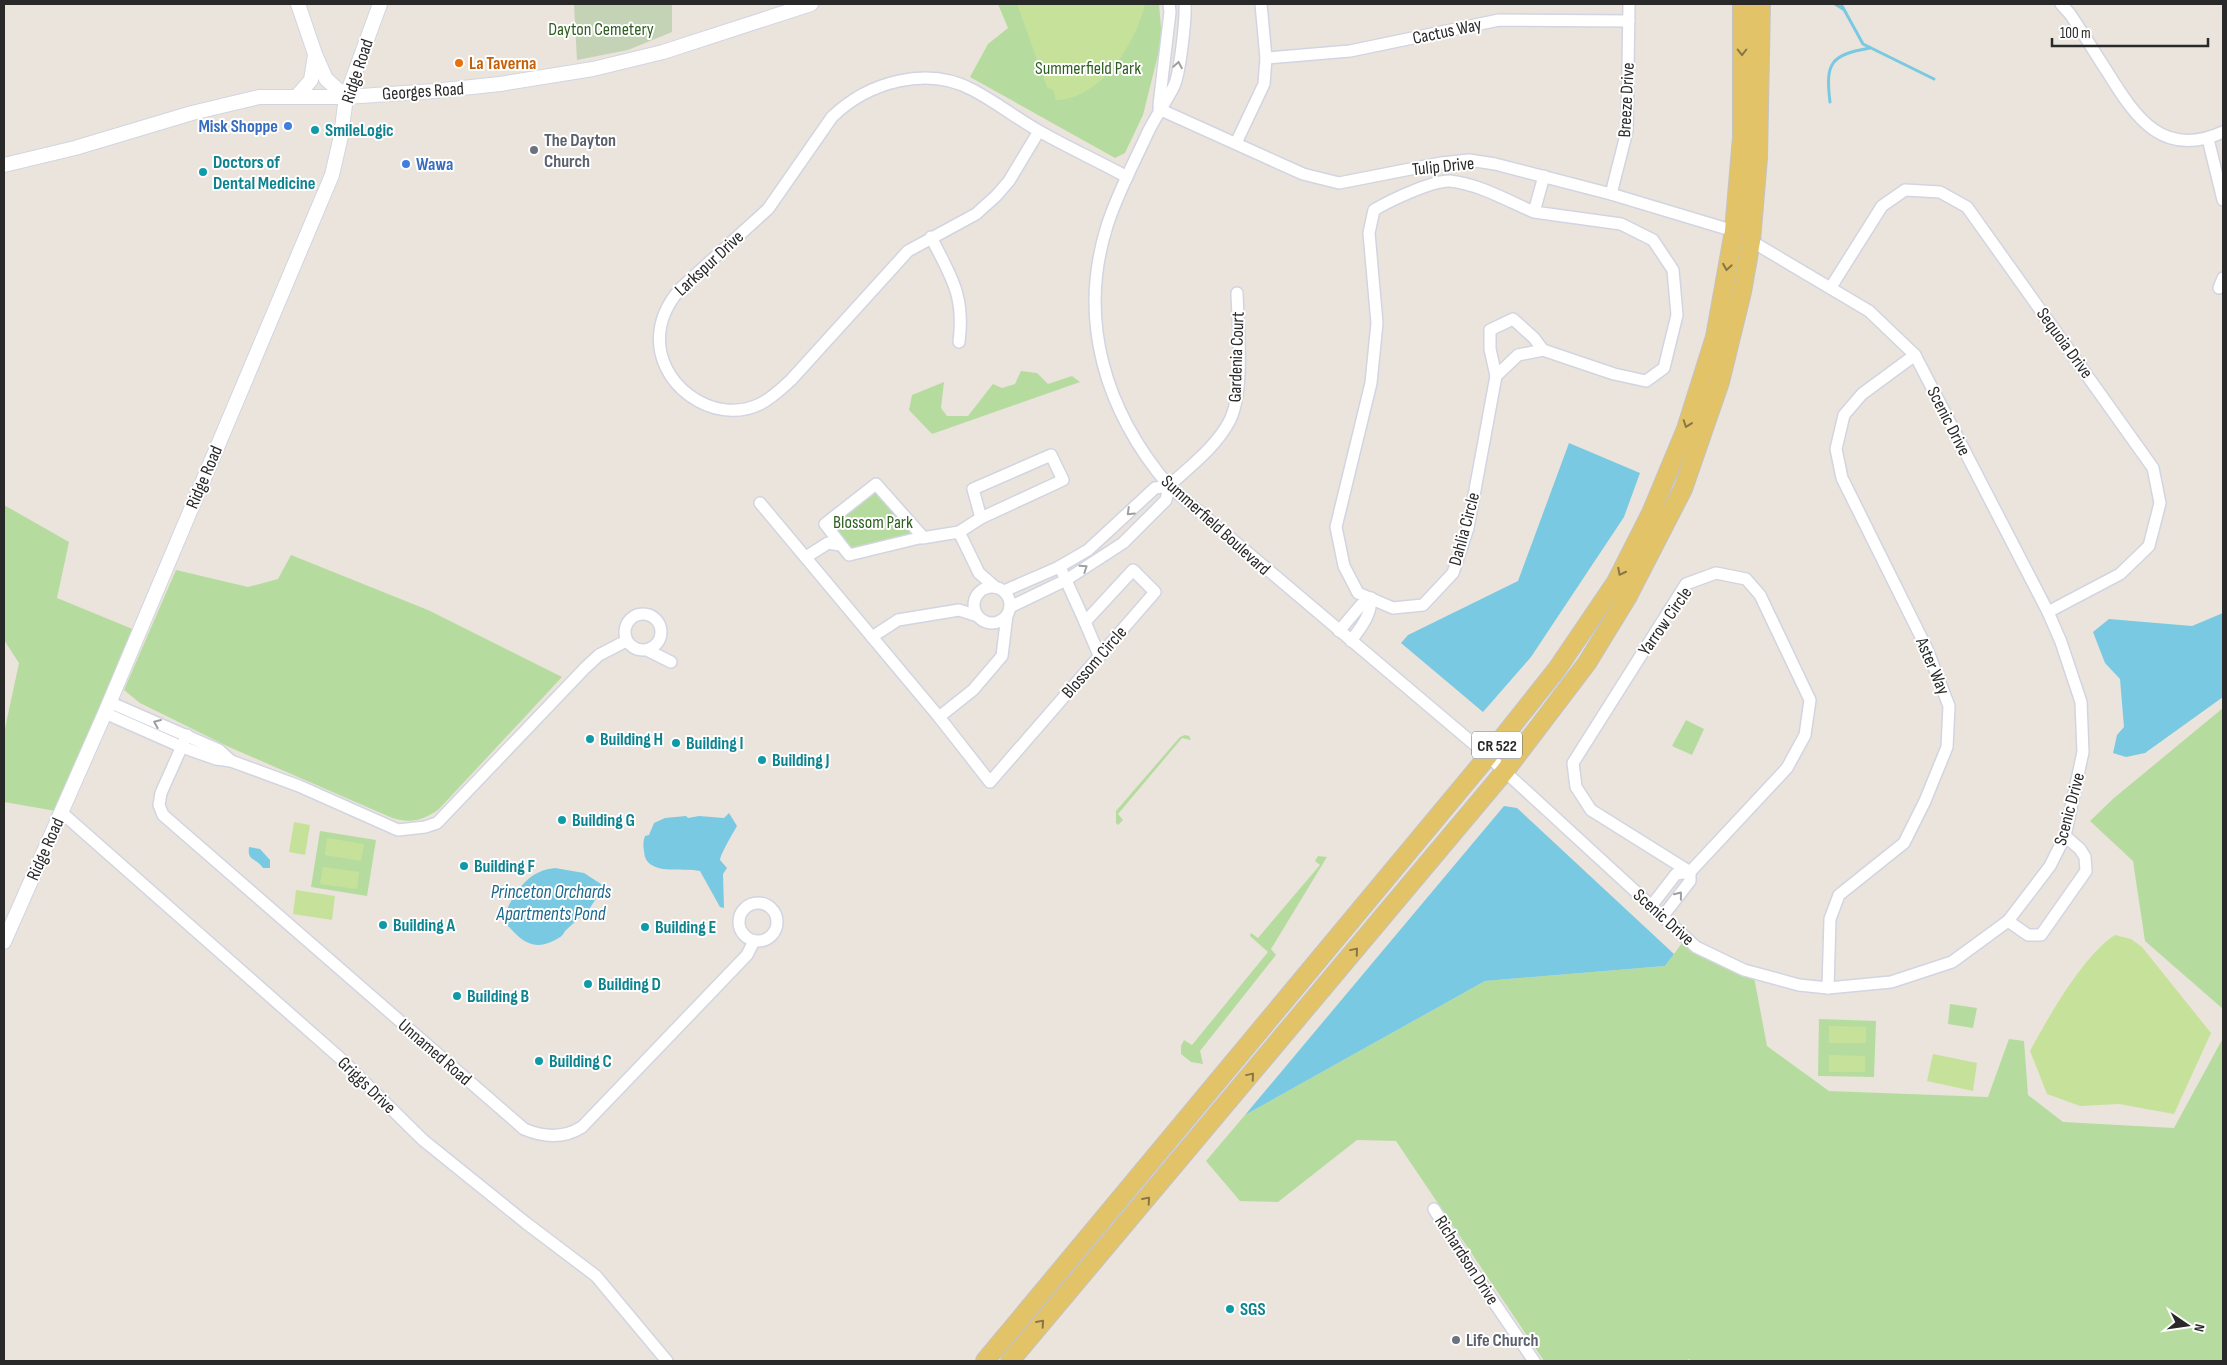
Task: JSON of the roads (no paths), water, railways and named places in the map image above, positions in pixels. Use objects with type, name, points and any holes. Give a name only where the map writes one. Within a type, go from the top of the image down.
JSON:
[{"type":"main road","name":"CR 522","points":[[985,1361],[1488,756],[1557,669],[1616,582],[1651,513],[1686,428],[1715,337],[1734,231],[1742,136],[1742,4]]},
{"type":"main road","name":"CR 522","points":[[1010,1361],[1505,772],[1588,663],[1628,596],[1683,489],[1720,382],[1742,292],[1751,241],[1758,158],[1761,4]]},
{"type":"street","points":[[298,4],[315,54],[326,79],[346,97]]},
{"type":"street","name":"Ridge Road","points":[[4,942],[107,708],[332,175],[341,136],[346,97],[380,4]]},
{"type":"street","name":"Georges Road","points":[[4,165],[75,148],[192,113],[259,97],[298,95],[346,97],[500,84],[594,69],[663,52],[811,4]]},
{"type":"street","name":"Summerfield Boulevard","points":[[1159,109],[1169,4]]},
{"type":"street","name":"Summerfield Boulevard","points":[[1185,4],[1186,18],[1174,85],[1159,109],[1127,177],[1107,225],[1099,258],[1095,297],[1096,334],[1114,402],[1128,430],[1149,464],[1169,486],[1505,772]]},
{"type":"street","points":[[1236,143],[1264,84],[1266,58],[1261,4]]},
{"type":"street","name":"Breeze Drive","points":[[1611,194],[1627,131],[1629,4]]},
{"type":"street","points":[[2061,4],[2070,14],[2129,107],[2144,124],[2168,137],[2188,141],[2208,139],[2223,132]]},
{"type":"street","name":"Cactus Way","points":[[1266,58],[1350,51],[1499,20],[1629,21]]},
{"type":"street","points":[[298,95],[310,82],[315,54]]},
{"type":"street","name":"Larkspur Drive","points":[[1039,131],[1009,181],[996,196],[976,214],[908,251],[791,380],[771,398],[759,404],[730,410],[716,409],[689,397],[670,374],[662,358],[660,330],[671,299],[682,286],[768,209],[832,117],[843,106],[873,88],[892,82],[914,79],[937,80],[972,89],[1039,131],[1127,177]]},
{"type":"street","name":"Tulip Drive","points":[[1159,109],[1303,174],[1340,182],[1441,163],[1470,160],[1495,164],[1611,194],[1734,231]]},
{"type":"street","points":[[2208,139],[2223,200]]},
{"type":"street","points":[[1534,212],[1544,176]]},
{"type":"street","name":"Dahlia Circle","points":[[1448,181],[1478,188],[1534,212],[1621,224],[1653,240],[1674,270],[1677,315],[1664,368],[1646,381],[1614,374],[1543,350],[1518,355],[1496,376],[1468,528],[1453,573],[1423,605],[1393,608],[1358,593],[1344,566],[1336,527],[1371,383],[1377,323],[1369,233],[1374,210],[1398,196],[1448,181]]},
{"type":"street","name":"Sequoia Drive","points":[[1831,286],[1882,206],[1905,190],[1940,192],[1966,207],[2153,468],[2160,503],[2149,546],[2120,574],[2048,612]]},
{"type":"street","points":[[931,237],[958,289],[962,323],[959,342]]},
{"type":"street","name":"Scenic Drive","points":[[1505,772],[1696,947],[1744,970],[1799,985],[1828,988],[1891,982],[1952,962],[2008,921],[2050,866],[2065,836],[2084,752],[2081,702],[2061,642],[2048,612],[1915,355],[1869,311],[1831,286],[1751,241]]},
{"type":"street","name":"Gardenia Court","points":[[1169,486],[1216,440],[1228,424],[1235,409],[1237,392],[1237,293]]},
{"type":"street","points":[[1496,376],[1490,350],[1490,330],[1513,319],[1534,338],[1543,350]]},
{"type":"street","name":"Aster Way","points":[[1828,988],[1830,919],[1839,894],[1904,843],[1925,801],[1947,748],[1949,706],[1927,649],[1842,478],[1836,449],[1844,415],[1862,394],[1915,355]]},
{"type":"street","points":[[922,538],[876,484],[825,524],[849,555],[922,538],[959,532],[981,518],[1063,480],[1051,455],[973,489],[981,518]]},
{"type":"street","points":[[959,610],[986,588],[999,589],[1060,567],[1088,550],[1155,488],[1169,486],[1166,500],[1123,543],[1066,580],[1009,611],[1002,620],[992,623]]},
{"type":"street","name":"Blossom Circle","points":[[760,503],[939,717],[990,782],[1155,592],[1133,570],[1085,622],[1060,567]]},
{"type":"street","points":[[939,717],[973,690],[1002,656],[1009,611],[1010,601],[999,589],[979,573],[959,532]]},
{"type":"street","points":[[806,557],[828,543],[840,545]]},
{"type":"street","name":"Yarrow Circle","points":[[1652,905],[1676,874],[1690,872],[1787,768],[1805,735],[1810,700],[1760,596],[1746,579],[1716,572],[1686,584],[1573,763],[1576,787],[1591,810],[1690,872]]},
{"type":"street","points":[[978,616],[975,610],[979,573]]},
{"type":"street","points":[[1339,632],[1361,605],[1371,598]]},
{"type":"street","points":[[1351,641],[1367,619],[1371,609],[1371,598]]},
{"type":"street","points":[[872,637],[898,620],[959,610],[992,623],[1005,638]]},
{"type":"street","points":[[647,650],[659,642],[662,632],[659,623],[649,615],[638,614],[631,618],[625,628],[626,641],[634,648],[647,650],[671,662]]},
{"type":"street","points":[[1085,622],[1099,656]]},
{"type":"street","points":[[107,708],[182,748],[216,759],[231,760],[300,786],[398,830],[425,827],[437,823],[448,814],[599,655],[626,641]]},
{"type":"street","points":[[107,708],[187,735],[219,750],[231,760]]},
{"type":"street","name":"Unnamed Road","points":[[187,735],[161,793],[159,805],[164,815],[524,1129],[538,1135],[564,1135],[582,1127],[606,1104],[660,1043],[747,955],[754,941]]},
{"type":"street","name":"Griggs Drive","points":[[61,812],[340,1058],[423,1140],[526,1223],[596,1276],[667,1361]]},
{"type":"street","points":[[2008,921],[2028,935],[2041,935],[2086,871],[2084,857],[2080,849],[2065,836]]},
{"type":"street","name":"Yarrow Circle","points":[[1663,916],[1690,881],[1690,872]]},
{"type":"street","name":"Richardson Drive","points":[[1434,1209],[1468,1264],[1534,1361]]},
{"type":"water","points":[[1569,443],[1640,473],[1624,517],[1531,657],[1483,712],[1401,643],[1408,635],[1518,581]]},
{"type":"water","points":[[2223,613],[2223,697],[2145,753],[2126,757],[2113,753],[2117,735],[2124,727],[2120,679],[2105,663],[2093,632],[2109,619],[2192,626]]},
{"type":"water","points":[[1504,806],[1517,808],[1674,954],[1665,966],[1485,981],[1245,1115]]},
{"type":"water","points":[[729,813],[737,826],[720,860],[727,868],[723,874],[724,908],[720,907],[700,871],[666,869],[651,865],[646,859],[643,844],[645,836],[649,835],[654,823],[665,818],[699,816],[724,818]]},
{"type":"water","points":[[249,847],[260,849],[270,860],[270,868],[263,868],[249,855]]},
{"type":"water","name":"Princeton Orchards Apartments Pond","points":[[555,868],[584,873],[604,886],[590,908],[563,935],[545,944],[530,944],[518,937],[502,919],[516,893],[528,879],[545,870]]},
{"type":"waterway","points":[[1835,4],[1843,9]]},
{"type":"waterway","points":[[1841,4],[1863,44],[1934,79]]},
{"type":"waterway","points":[[1830,102],[1829,78],[1830,69],[1834,63],[1847,54],[1870,48]]},
{"type":"place","name":"La Taverna","points":[[459,63]]},
{"type":"place","name":"Misk Shoppe","points":[[288,126]]},
{"type":"place","name":"SmileLogic","points":[[315,130]]},
{"type":"place","name":"The Dayton Church","points":[[534,150]]},
{"type":"place","name":"Wawa","points":[[406,164]]},
{"type":"place","name":"Doctors of Dental Medicine","points":[[203,172]]},
{"type":"place","name":"Building H","points":[[590,739]]},
{"type":"place","name":"Building I","points":[[676,743]]},
{"type":"place","name":"Building J","points":[[762,760]]},
{"type":"place","name":"Building G","points":[[562,820]]},
{"type":"place","name":"Building F","points":[[464,866]]},
{"type":"place","name":"Building A","points":[[383,925]]},
{"type":"place","name":"Building E","points":[[645,927]]},
{"type":"place","name":"Building D","points":[[588,984]]},
{"type":"place","name":"Building B","points":[[457,996]]},
{"type":"place","name":"Building C","points":[[539,1061]]},
{"type":"place","name":"SGS","points":[[1230,1309]]},
{"type":"place","name":"Life Church","points":[[1456,1340]]},
{"type":"park label","name":"Dayton Cemetery","points":[[601,29]]},
{"type":"park label","name":"Summerfield Park","points":[[1088,68]]},
{"type":"park label","name":"Blossom Park","points":[[873,522]]}]
